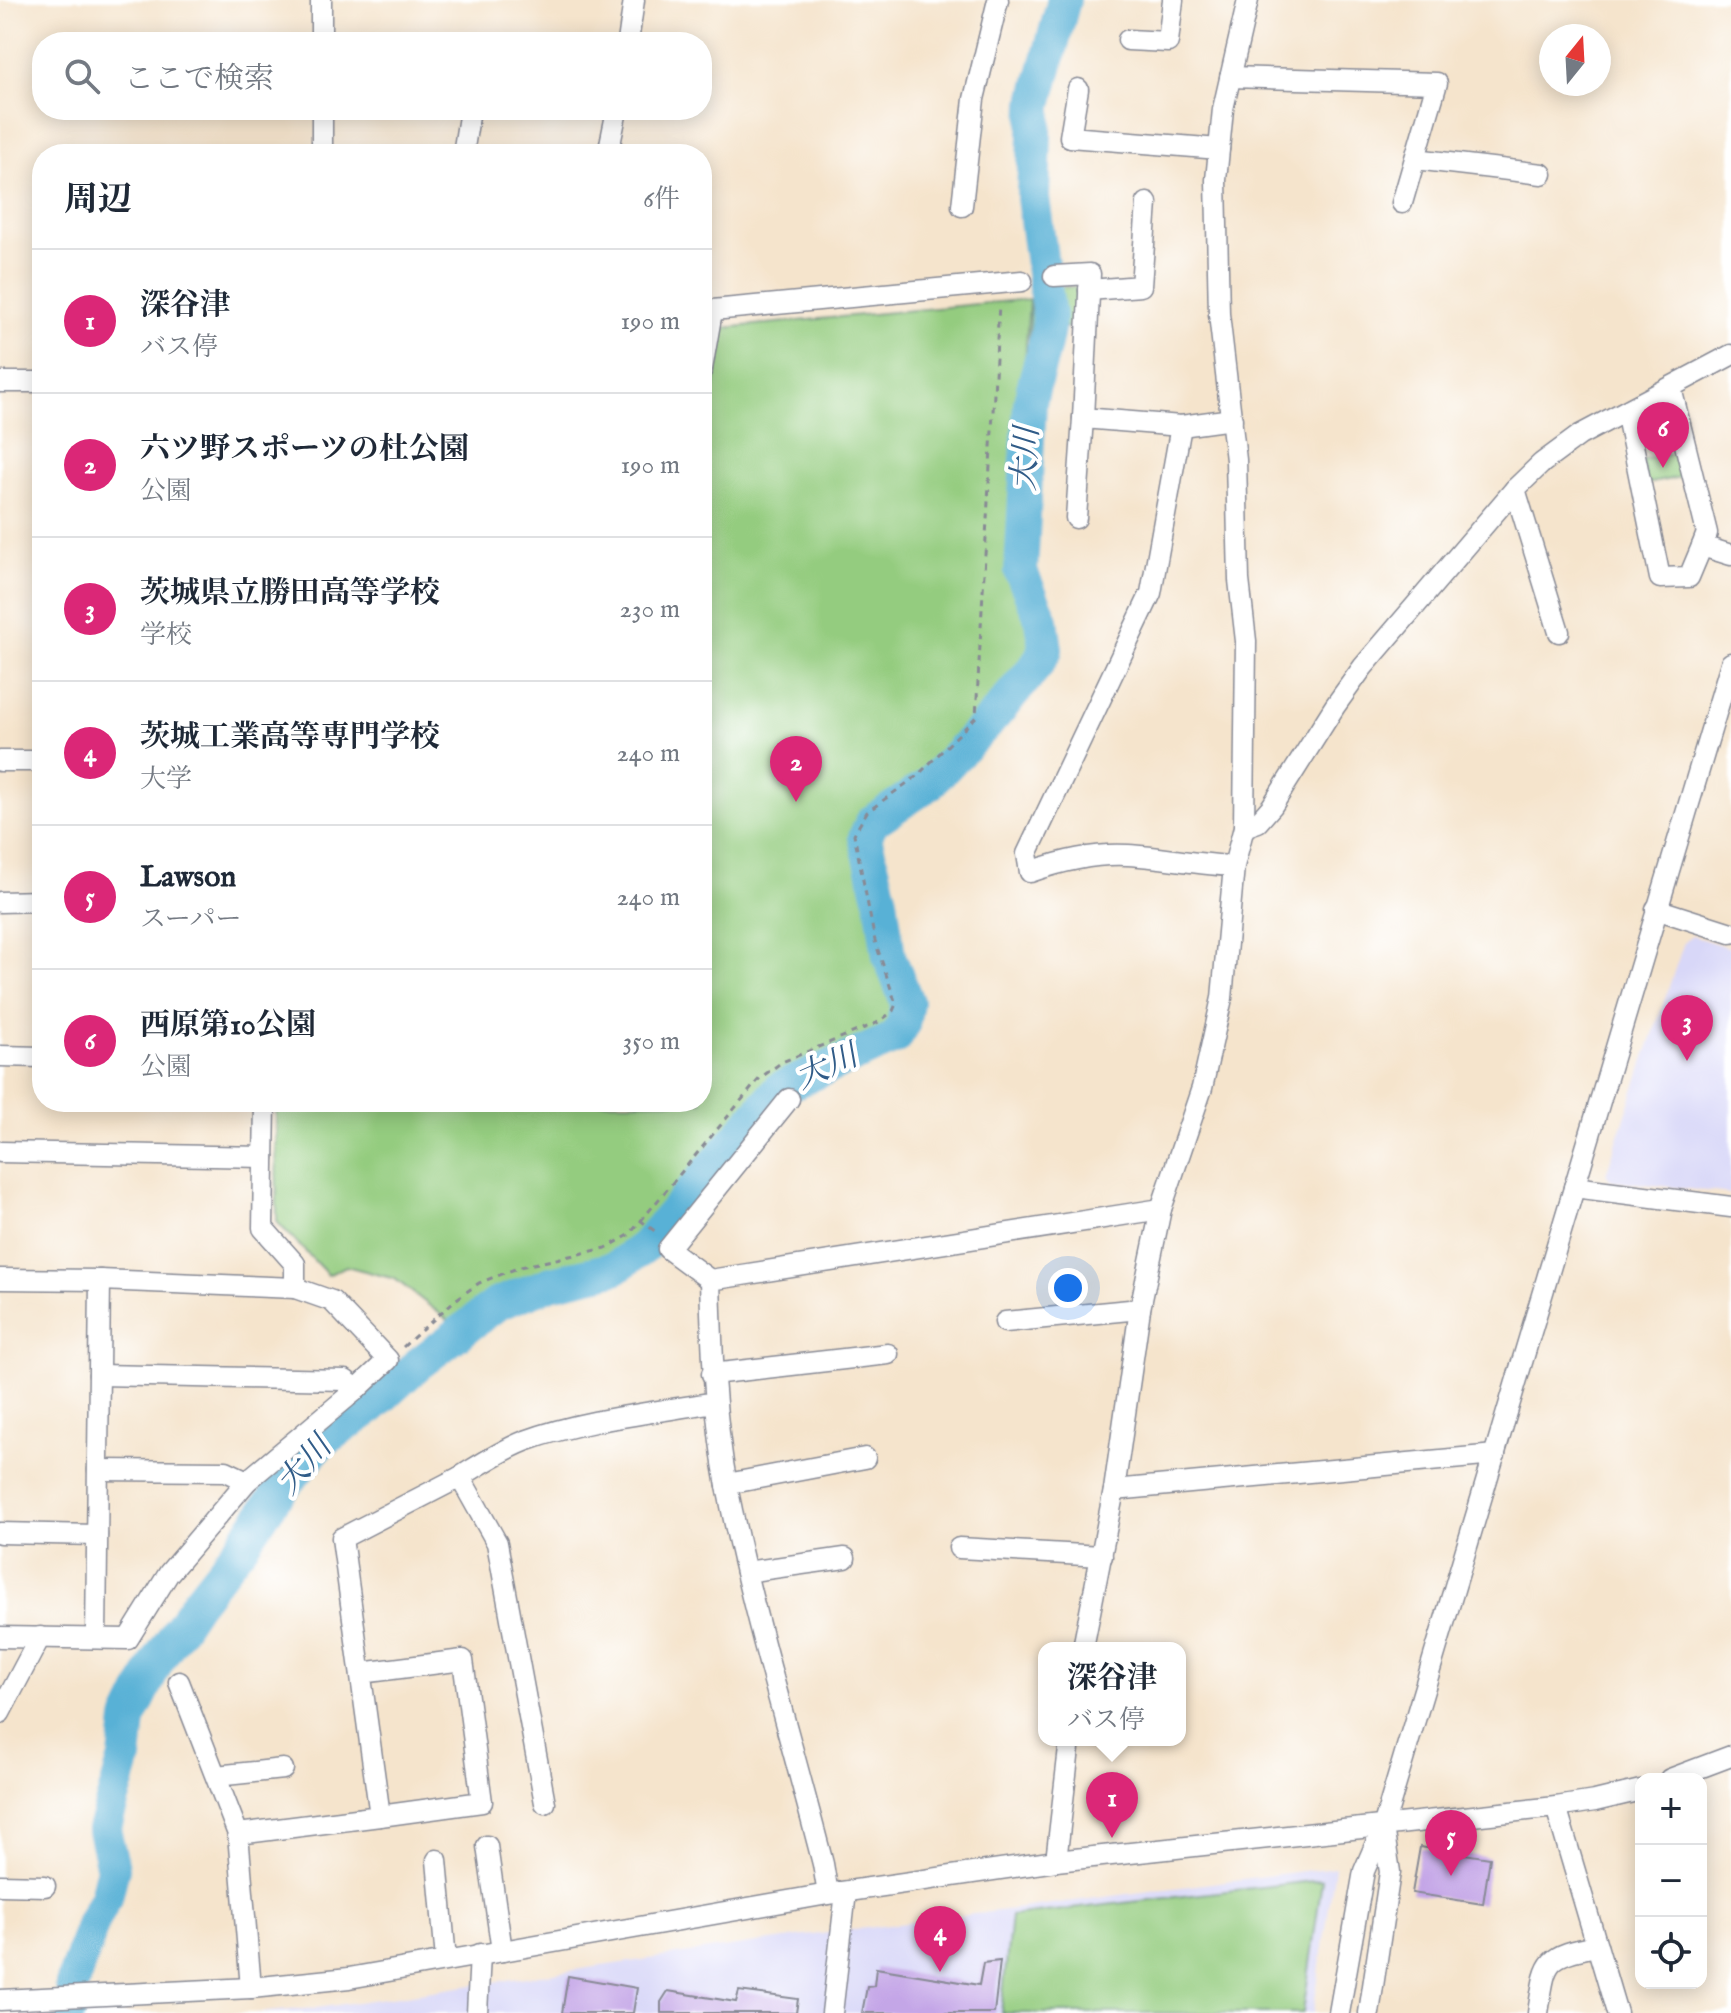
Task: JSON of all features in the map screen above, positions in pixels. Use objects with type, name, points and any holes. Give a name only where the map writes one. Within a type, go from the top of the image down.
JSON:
[{"type":"street","points":[[321,0],[321,32]]},
{"type":"street","points":[[629,32],[634,0]]},
{"type":"street","points":[[962,206],[974,99],[998,0]]},
{"type":"street","points":[[1128,40],[1168,42],[1173,0]]},
{"type":"street","points":[[1084,1642],[1114,1490],[1140,1309],[1161,1209],[1202,1088],[1222,998],[1234,866],[1244,827],[1246,641],[1239,580],[1236,460],[1219,314],[1216,180],[1223,109],[1248,0]]},
{"type":"street","points":[[1230,77],[1437,83],[1402,203]]},
{"type":"street","points":[[1078,89],[1070,137],[1219,149]]},
{"type":"street","points":[[322,120],[322,144]]},
{"type":"street","points":[[465,144],[468,120]]},
{"type":"street","points":[[610,144],[615,120]]},
{"type":"street","points":[[1415,159],[1542,174]]},
{"type":"street","points":[[1089,290],[1141,286],[1147,203]]},
{"type":"street","points":[[1054,276],[1090,274],[1076,518]]},
{"type":"street","points":[[712,311],[1022,281]]},
{"type":"street","points":[[1244,827],[1258,822],[1272,806],[1363,667],[1515,489],[1542,463],[1580,435],[1731,355]]},
{"type":"street","points":[[0,382],[32,382]]},
{"type":"street","points":[[1626,411],[1660,578],[1689,577],[1707,533],[1671,388]]},
{"type":"street","points":[[1083,418],[1181,426],[1232,419]]},
{"type":"street","points":[[1181,426],[1151,593],[1027,854],[1030,872],[1070,859],[1127,855],[1234,866]]},
{"type":"street","points":[[1515,489],[1559,632]]},
{"type":"street","points":[[1702,546],[1731,555]]},
{"type":"street","points":[[1339,2013],[1364,1871],[1383,1827],[1731,663]]},
{"type":"street","points":[[0,761],[32,761]]},
{"type":"street","points":[[0,902],[32,901]]},
{"type":"street","points":[[1656,909],[1731,933]]},
{"type":"street","points":[[0,1056],[32,1057]]},
{"type":"street","points":[[789,1099],[668,1249],[710,1280],[1161,1209]]},
{"type":"street","points":[[265,1112],[263,1228],[295,1264],[295,1288]]},
{"type":"street","points":[[0,1152],[264,1157]]},
{"type":"street","points":[[1574,1187],[1731,1207]]},
{"type":"street","points":[[0,1279],[295,1288],[332,1301],[388,1360],[247,1481],[169,1573],[128,1639],[0,1637]]},
{"type":"street","points":[[96,1638],[100,1280]]},
{"type":"street","points":[[710,1280],[712,1374],[727,1484],[746,1572],[823,1864],[837,1893],[832,2013]]},
{"type":"street","points":[[1005,1322],[1140,1309]]},
{"type":"street","points":[[712,1374],[888,1354]]},
{"type":"street","points":[[99,1375],[345,1380],[357,1389]]},
{"type":"street","points":[[380,1816],[342,1538],[460,1477],[498,1453],[526,1441],[595,1422],[715,1402]]},
{"type":"street","points":[[1114,1490],[1495,1455]]},
{"type":"street","points":[[727,1484],[865,1458]]},
{"type":"street","points":[[98,1470],[226,1471],[247,1481]]},
{"type":"street","points":[[460,1477],[497,1543],[545,1803]]},
{"type":"street","points":[[0,1533],[97,1535]]},
{"type":"street","points":[[959,1548],[1102,1556]]},
{"type":"street","points":[[746,1572],[845,1558]]},
{"type":"street","points":[[0,1713],[40,1637]]},
{"type":"street","points":[[238,1834],[482,1802],[463,1660],[361,1673]]},
{"type":"street","points":[[179,1682],[238,1834],[251,1988]]},
{"type":"street","points":[[1056,1861],[1069,1746]]},
{"type":"street","points":[[1686,1773],[1731,1756]]},
{"type":"street","points":[[216,1776],[283,1769]]},
{"type":"street","points":[[0,2000],[251,1988],[349,1978],[837,1893],[1056,1861],[1556,1807],[1635,1791]]},
{"type":"street","points":[[1556,1807],[1617,2013]]},
{"type":"street","points":[[1369,2013],[1390,1872],[1383,1827]]},
{"type":"street","points":[[487,1846],[502,1951]]},
{"type":"street","points":[[437,1860],[446,1960]]},
{"type":"street","points":[[0,1885],[45,1886]]},
{"type":"street","points":[[1538,2013],[1545,1970],[1561,1953],[1597,1946]]},
{"type":"street","points":[[477,2013],[480,1954]]},
{"type":"path","points":[[388,1360],[454,1301],[479,1283],[520,1267],[606,1248],[629,1235],[760,1078],[782,1062],[879,1022],[893,1011],[896,1004],[875,941],[854,834],[867,812],[917,776],[976,717],[1000,283]]},
{"type":"shaded area","points":[[1692,936],[1731,948],[1731,1194],[1611,1180],[1606,1174],[1684,942]]},
{"type":"shaded area","points":[[1335,1867],[1313,2013],[254,2013],[317,2008],[805,1936]]},
{"type":"green space","points":[[1031,287],[1077,287],[1076,328],[1042,326],[1029,340]]},
{"type":"green space","points":[[1029,299],[1012,571],[1038,635],[1037,655],[937,769],[875,813],[861,829],[860,845],[882,949],[903,1004],[900,1022],[892,1035],[777,1086],[643,1243],[613,1264],[549,1280],[495,1302],[457,1327],[395,1279],[346,1266],[328,1275],[277,1222],[276,1112],[712,1112],[712,403],[723,328]]},
{"type":"green space","points":[[1679,452],[1685,476],[1647,484],[1642,460]]},
{"type":"green space","points":[[1322,1880],[1303,2013],[1001,2013],[1011,1916]]},
{"type":"building","points":[[1420,1847],[1490,1858],[1483,1904],[1412,1893]]},
{"type":"building","points":[[1000,1961],[994,2013],[862,2013],[867,1987],[874,1986],[876,1968],[979,1985],[983,1963]]},
{"type":"building","points":[[568,1976],[637,1988],[633,2013],[562,2013]]},
{"type":"building","points":[[668,1991],[736,2002],[739,1991],[798,1999],[796,2013],[661,2013],[661,2002]]},
{"type":"waterway","name":"大川","points":[[72,1985],[93,1922],[106,1897],[113,1868],[104,1830],[125,1758],[129,1720],[157,1662],[196,1603],[275,1497],[320,1443],[368,1410],[417,1365],[497,1304],[551,1283],[615,1268],[644,1247],[779,1089],[895,1038],[903,1025],[907,1002],[889,956],[881,900],[865,837],[872,822],[928,785],[994,716],[1046,650],[1042,620],[1021,572],[1030,403],[1049,316],[1033,198],[1036,104],[1064,0]]},
{"type":"waterway","name":"大川","points":[[68,2013],[69,2009]]},
{"type":"place","name":"西原第10公園","points":[[1663,468]]},
{"type":"place","name":"六ツ野スポーツの杜公園","points":[[796,802]]},
{"type":"place","name":"茨城県立勝田高等学校","points":[[1687,1061]]},
{"type":"place","name":"深谷津","points":[[1112,1838]]},
{"type":"place","name":"Lawson","points":[[1451,1876]]},
{"type":"place","name":"茨城工業高等専門学校","points":[[940,1972]]}]
